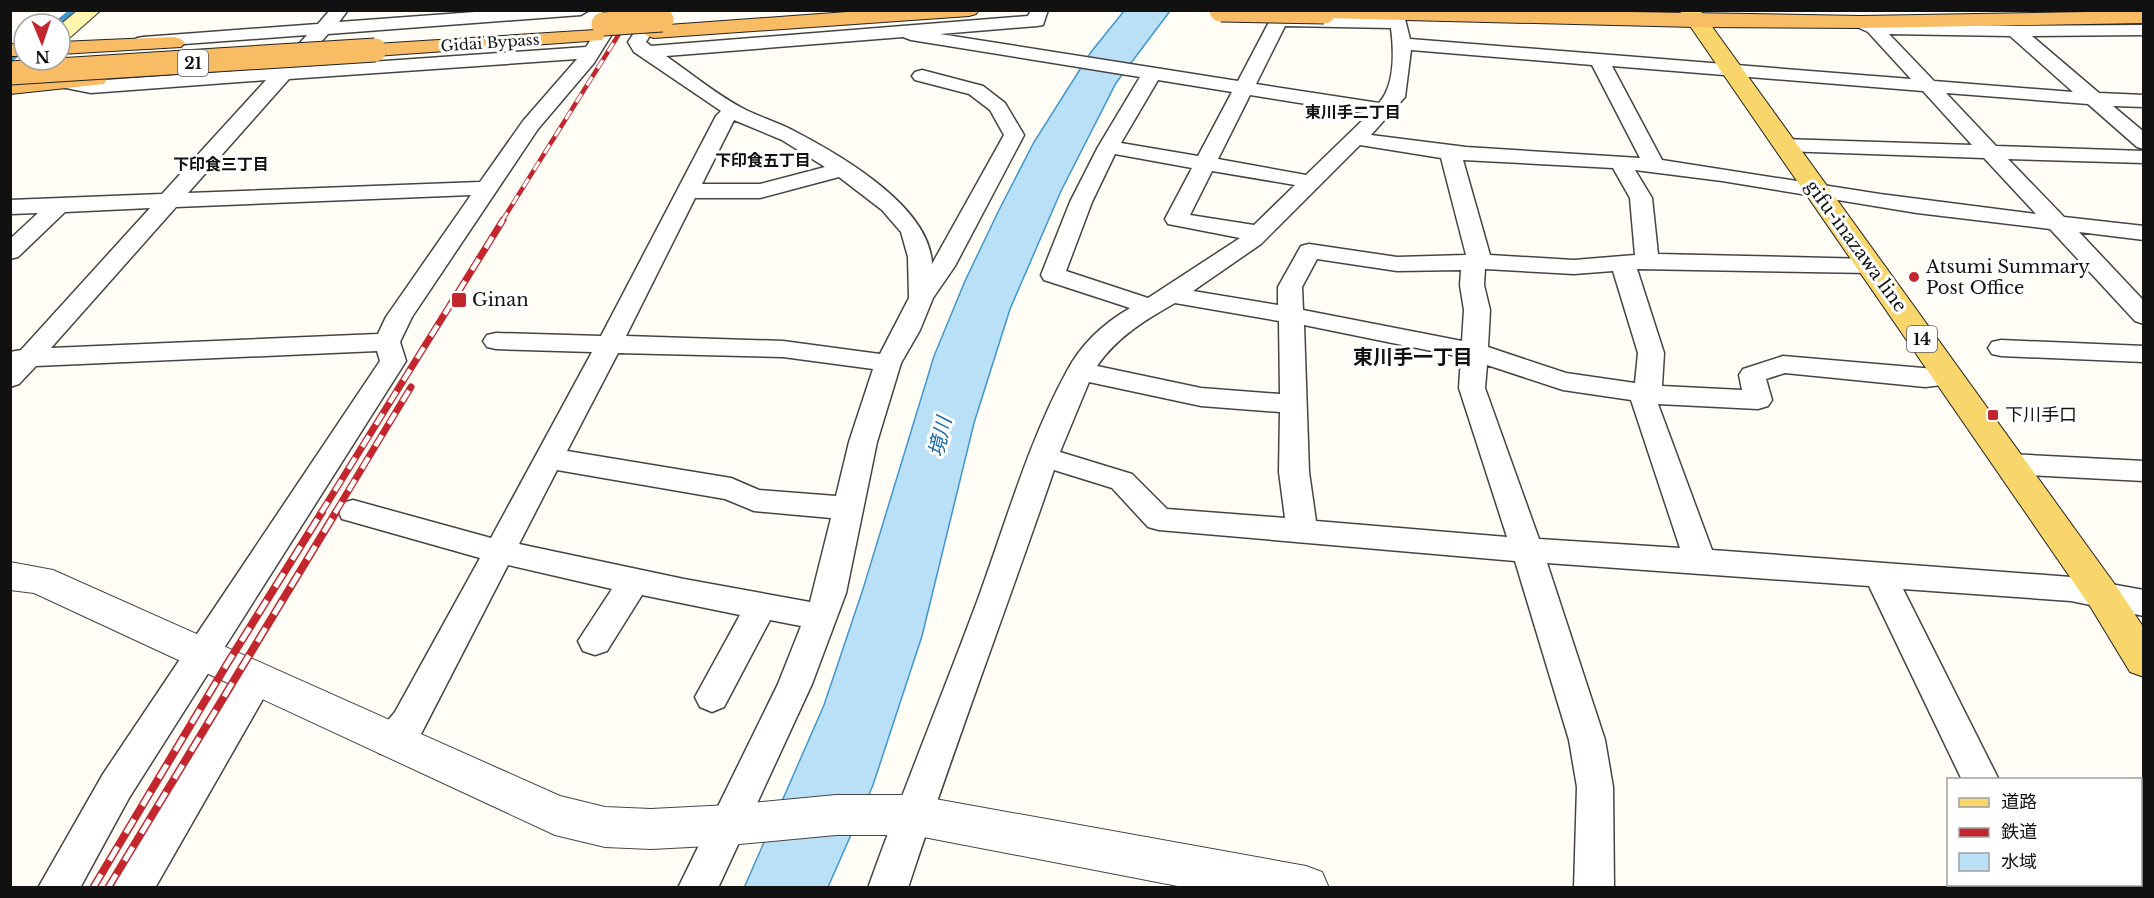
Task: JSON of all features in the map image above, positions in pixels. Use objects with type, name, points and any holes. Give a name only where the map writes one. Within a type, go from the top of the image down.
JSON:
[{"type":"highway","name":"Gidai Bypass","points":[[656,29],[820,10]]},
{"type":"highway","name":"Gidai Bypass","points":[[535,34],[969,10]]},
{"type":"highway","points":[[1221,10],[1692,16],[1868,25],[2144,17]]},
{"type":"highway","name":"21","points":[[10,87],[379,45],[444,27],[535,34]]},
{"type":"highway","name":"21","points":[[72,47],[174,43],[379,45],[460,52],[535,34]]},
{"type":"highway","name":"21","points":[[72,59],[379,45]]},
{"type":"highway","name":"21","points":[[10,75],[379,45]]},
{"type":"main road","points":[[72,26],[91,10]]},
{"type":"main road","name":"gifu-inazawa line","points":[[1692,16],[2103,596],[2144,661]]},
{"type":"street","points":[[10,378],[20,358],[170,201],[340,10]]},
{"type":"street","points":[[125,45],[581,10]]},
{"type":"street","points":[[656,29],[909,30],[1037,21],[1036,14],[1040,10]]},
{"type":"street","points":[[888,888],[894,815],[1080,371],[1098,345],[1126,321],[1174,293],[1252,239],[1384,110],[1395,97],[1402,44],[1399,23],[1276,16],[1244,87],[1176,219],[1258,232]]},
{"type":"street","points":[[1868,25],[2015,31],[2094,27],[2144,30]]},
{"type":"street","points":[[1868,25],[2144,316]]},
{"type":"street","points":[[656,29],[737,112],[789,136],[843,169],[890,205],[912,231],[920,257],[921,298]]},
{"type":"street","points":[[909,30],[911,35],[1384,110]]},
{"type":"street","points":[[63,82],[91,87],[282,75],[602,31]]},
{"type":"street","points":[[58,888],[116,786],[393,361],[387,342],[399,317],[530,125],[602,31]]},
{"type":"street","points":[[2015,31],[2144,143]]},
{"type":"street","points":[[1402,44],[2093,99],[2144,101]]},
{"type":"street","points":[[1599,60],[1654,165]]},
{"type":"street","points":[[1147,72],[1081,202],[1053,275],[1140,303],[1148,308]]},
{"type":"street","points":[[698,888],[739,824],[830,593],[847,506],[863,442],[888,363],[908,330],[921,298],[943,266],[1014,135],[998,107],[976,90],[922,76]]},
{"type":"street","points":[[392,742],[408,723],[500,552],[726,116],[737,112]]},
{"type":"street","points":[[1357,138],[1394,147],[1451,154],[1654,165],[2057,223],[2144,233]]},
{"type":"street","points":[[1783,145],[2144,157]]},
{"type":"street","points":[[1108,147],[1310,183]]},
{"type":"street","points":[[1451,154],[1477,262],[1472,285],[1477,310],[1472,388],[1527,550],[1587,740],[1595,788],[1594,888]]},
{"type":"street","points":[[1622,162],[1626,175],[1641,198],[1646,254],[1637,262]]},
{"type":"street","points":[[687,191],[760,191],[843,169]]},
{"type":"street","points":[[10,207],[487,188]]},
{"type":"street","points":[[10,252],[59,205]]},
{"type":"street","points":[[1302,531],[1294,472],[1290,287],[1309,250],[1397,264],[1477,262],[1574,267],[1637,262],[1871,266]]},
{"type":"street","points":[[1637,262],[1652,353],[1648,393],[1644,402],[1700,561]]},
{"type":"street","points":[[1174,293],[1182,297],[1290,315],[1473,351],[1563,381],[1648,393],[1758,400],[1752,375],[1783,364],[1925,378],[1949,377]]},
{"type":"street","points":[[496,341],[783,349],[888,363]]},
{"type":"street","points":[[20,358],[387,342]]},
{"type":"street","points":[[2001,348],[2144,354]]},
{"type":"street","points":[[1080,371],[1201,397],[1294,404]]},
{"type":"street","points":[[549,458],[731,489],[754,500],[825,507],[847,506]]},
{"type":"street","points":[[1044,458],[1055,459],[1122,481],[1159,519],[1527,550],[2071,589],[2144,603]]},
{"type":"street","points":[[2010,464],[2144,471]]},
{"type":"street","points":[[353,511],[500,552],[634,581],[821,617]]},
{"type":"street","points":[[1880,575],[1980,778]]},
{"type":"street","points":[[10,576],[40,580],[555,815],[605,827],[651,829],[836,815],[894,815],[1168,875],[1306,888]]},
{"type":"street","points":[[595,640],[634,581]]},
{"type":"street","points":[[712,698],[761,606]]},
{"type":"street","points":[[133,888],[258,678]]},
{"type":"water","name":"境川","points":[[1124,11],[1170,11],[1116,83],[1061,191],[1010,309],[974,423],[922,636],[873,785],[828,887],[744,888],[824,705],[863,589],[934,356],[965,281],[1034,142],[1091,52]]},
{"type":"railway","points":[[502,221],[634,10]]},
{"type":"railway","points":[[321,513],[503,220]]},
{"type":"railway","points":[[335,513],[411,387]]},
{"type":"railway","points":[[93,888],[227,664],[322,512]]},
{"type":"railway","points":[[108,888],[336,512]]},
{"type":"place","name":"Atsumi Summary Post Office","points":[[1914,277]]},
{"type":"place","name":"Ginan","points":[[459,300]]},
{"type":"place","name":"下川手口","points":[[1993,415]]},
{"type":"district","name":"東川手二丁目","points":[[1353,112]]},
{"type":"district","name":"下印食五丁目","points":[[763,160]]},
{"type":"district","name":"下印食三丁目","points":[[221,164]]},
{"type":"district","name":"東川手一丁目","points":[[1413,357]]}]
